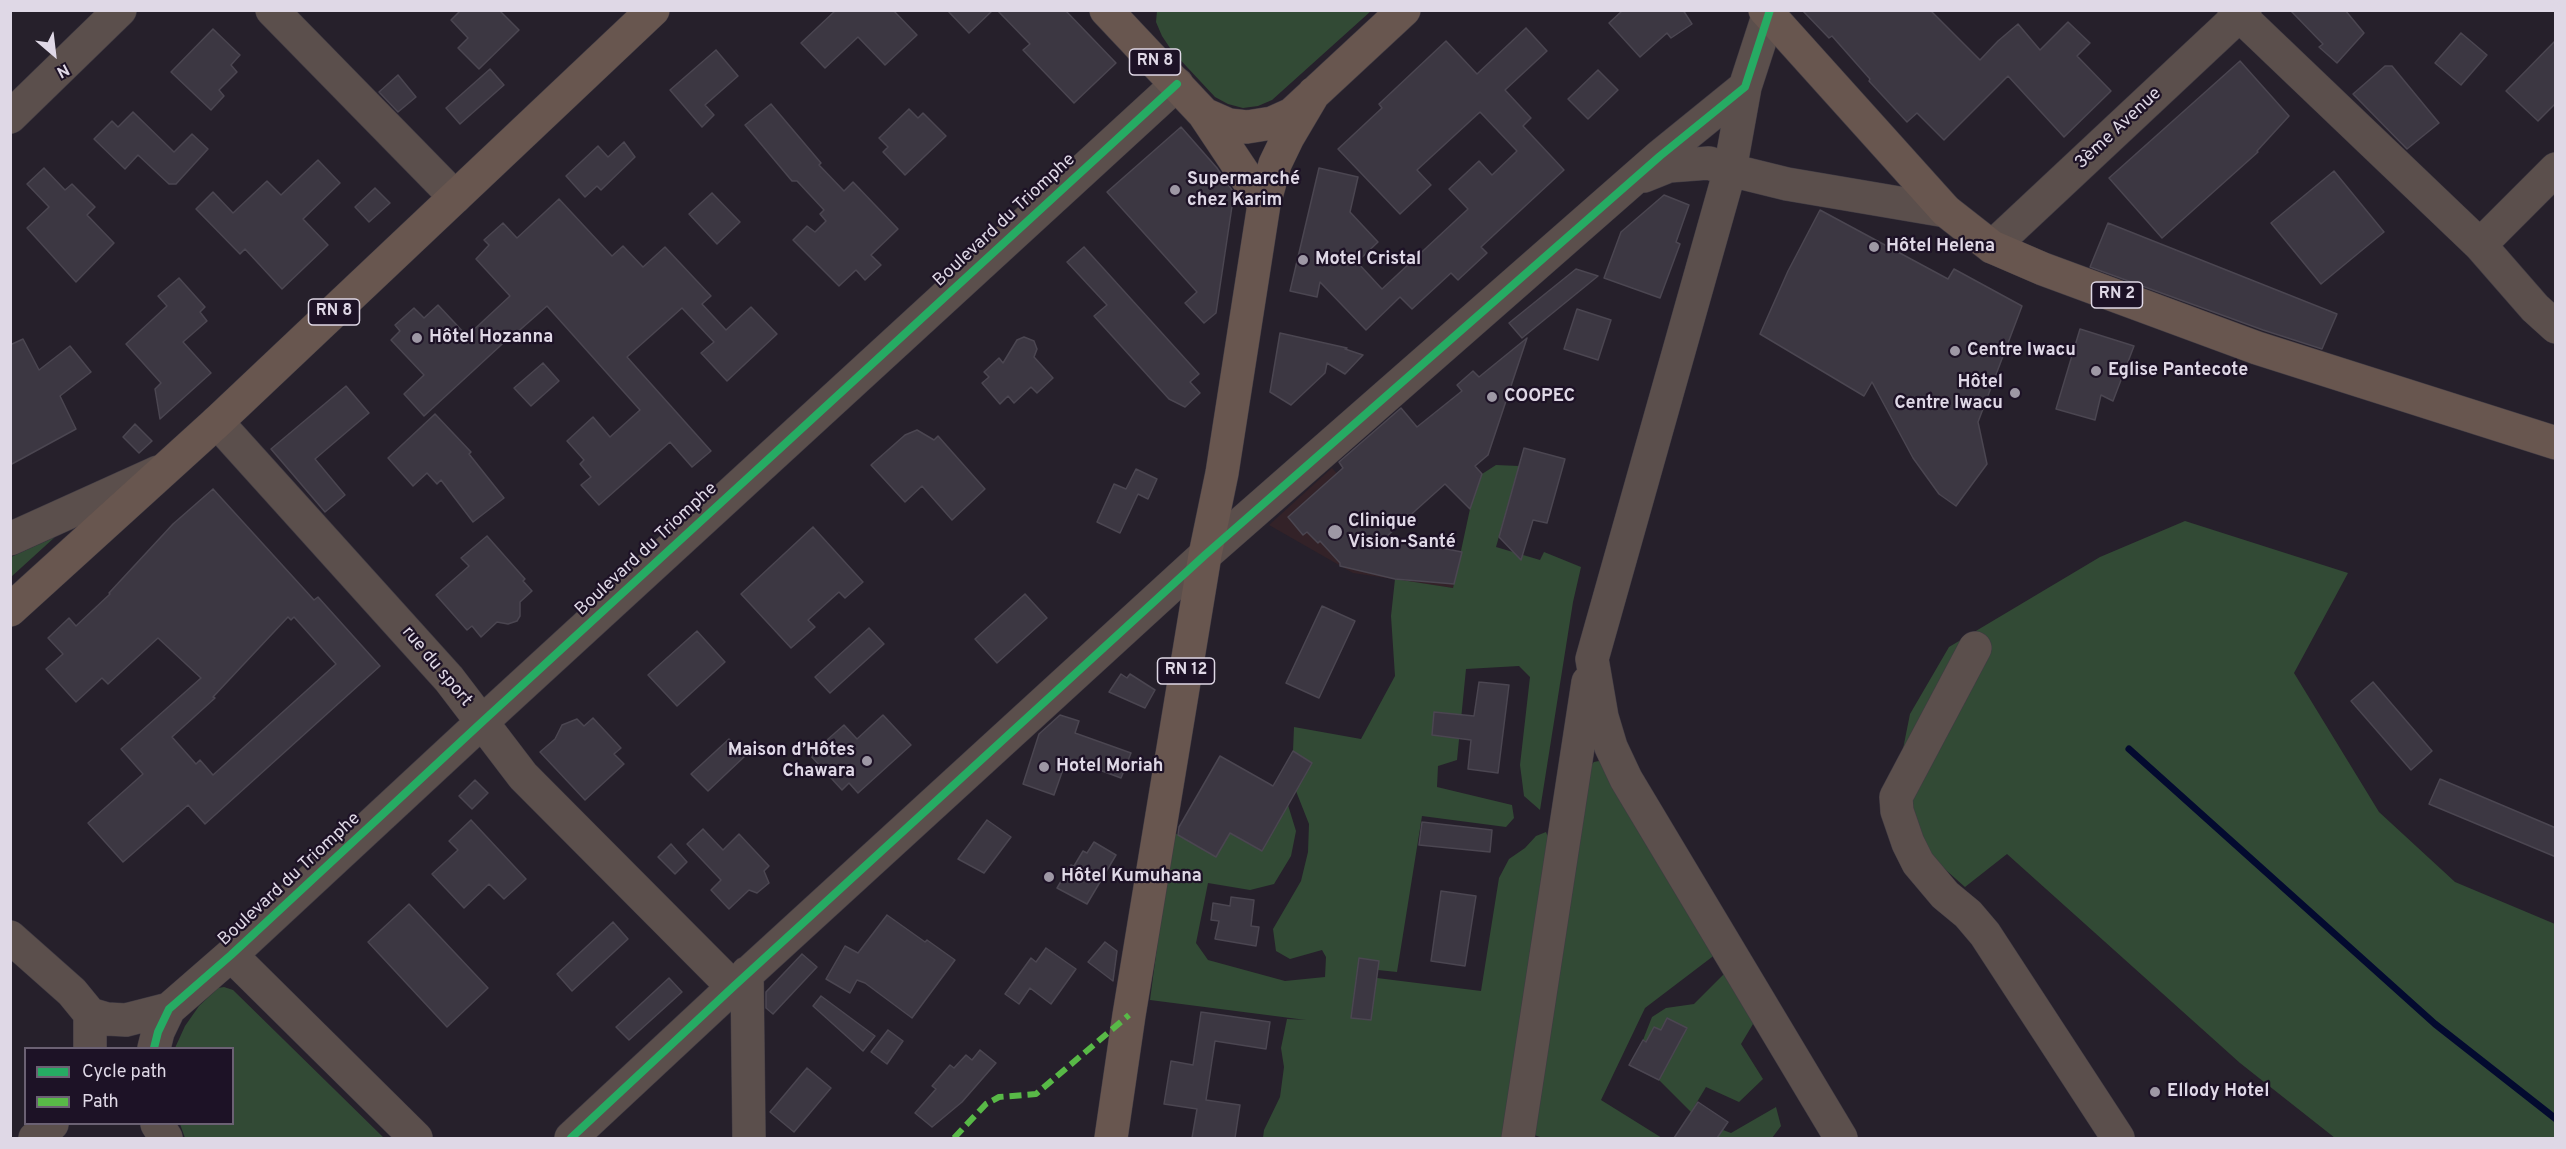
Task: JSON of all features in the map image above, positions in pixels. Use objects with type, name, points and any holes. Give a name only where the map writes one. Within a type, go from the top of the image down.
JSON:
[{"type":"main road","name":"RN 8","points":[[10,610],[218,422],[653,10]]},
{"type":"main road","name":"RN 8","points":[[1106,10],[1204,114],[1264,204]]},
{"type":"main road","name":"RN 8","points":[[1204,114],[1228,125],[1247,127],[1272,123],[1292,114],[1404,10]]},
{"type":"main road","name":"RN 2","points":[[1767,11],[1946,211],[1992,248],[2257,348],[2556,443]]},
{"type":"main road","name":"RN 8","points":[[1264,204],[1275,164],[1314,93]]},
{"type":"main road","name":"RN 12","points":[[1111,1138],[1129,1015],[1206,555],[1222,473],[1264,204]]},
{"type":"street","points":[[10,117],[120,10]]},
{"type":"street","points":[[272,10],[455,197]]},
{"type":"street","points":[[1134,10],[1135,28],[1147,54]]},
{"type":"street","points":[[1518,1138],[1592,659],[1730,170],[1745,87],[1767,11]]},
{"type":"street","points":[[2239,12],[2480,245],[2535,308],[2556,327]]},
{"type":"street","name":"3ème Avenue","points":[[1992,248],[2239,12]]},
{"type":"street","name":"Boulevard du Triomphe","points":[[154,1047],[158,1032],[169,1009],[231,955],[1177,84]]},
{"type":"street","points":[[571,1138],[740,980],[1206,555],[1660,156],[1745,87]]},
{"type":"street","points":[[1616,196],[1643,177],[1669,166],[1709,163],[1787,184],[1946,211]]},
{"type":"street","points":[[2480,245],[2556,169]]},
{"type":"street","name":"rue du sport","points":[[218,422],[448,678],[523,776],[740,980]]},
{"type":"street","points":[[10,539],[170,466]]},
{"type":"street","points":[[1975,648],[1896,797],[1898,811],[1908,843],[1918,863],[1985,934],[2118,1138]]},
{"type":"street","points":[[1592,659],[1602,717],[1611,747],[1626,779],[1841,1138]]},
{"type":"street","points":[[10,938],[72,992],[90,1014],[90,1047]]},
{"type":"street","points":[[231,955],[416,1138]]},
{"type":"street","points":[[740,980],[749,1138]]},
{"type":"street","name":"Boulevard du Triomphe","points":[[90,1014],[126,1020],[169,1009]]},
{"type":"street","points":[[35,1138],[51,1125]]},
{"type":"shaded area","name":"Clinique Vision-Santé","points":[[1332,468],[1395,539],[1462,552],[1453,588],[1353,573],[1269,525]]},
{"type":"green space","points":[[1157,10],[1371,11],[1272,100],[1258,106],[1243,108],[1215,97],[1172,51],[1156,22]]},
{"type":"green space","points":[[1496,465],[1519,466],[1496,547],[1540,560],[1544,552],[1581,567],[1573,602],[1540,810],[1524,796],[1520,765],[1530,677],[1519,666],[1466,669],[1457,760],[1438,766],[1437,787],[1512,805],[1514,818],[1506,827],[1422,816],[1397,972],[1378,970],[1377,978],[1481,991],[1499,878],[1509,859],[1525,848],[1536,836],[1546,832],[1550,842],[1503,1138],[1263,1138],[1264,1130],[1280,1097],[1284,1067],[1281,1048],[1287,1019],[1306,1020],[1150,1000],[1170,848],[1175,833],[1216,857],[1230,833],[1262,851],[1288,805],[1296,831],[1291,856],[1274,884],[1250,890],[1208,883],[1196,943],[1208,960],[1285,981],[1325,977],[1326,957],[1322,950],[1290,959],[1276,951],[1273,929],[1301,881],[1308,852],[1309,824],[1296,791],[1312,763],[1293,751],[1294,727],[1361,739],[1395,676],[1391,616],[1395,579],[1453,588],[1470,509],[1482,474]]},
{"type":"green space","points":[[2185,521],[2348,573],[2294,673],[2379,812],[2455,882],[2555,924],[2555,1138],[2335,1138],[2240,1063],[2007,854],[1965,887],[1921,848],[1896,784],[1910,714],[1949,647],[2100,557]]},
{"type":"green space","points":[[55,537],[11,577],[11,557]]},
{"type":"green space","points":[[1594,762],[1603,763],[1716,954],[1645,1008],[1601,1100],[1662,1138],[1543,1138],[1534,1135],[1588,768]]},
{"type":"green space","points":[[1726,972],[1756,1019],[1741,1044],[1763,1079],[1739,1102],[1706,1087],[1691,1112],[1659,1080],[1686,1028],[1667,1018],[1661,1030],[1654,1027],[1646,1042],[1643,1040],[1652,1017],[1666,1008],[1694,1004]]},
{"type":"green space","points":[[218,988],[233,990],[384,1138],[185,1138],[180,1125],[234,1125],[234,1047],[175,1047],[185,1026],[199,1006]]},
{"type":"green space","points":[[1776,1107],[1781,1126],[1772,1138],[1717,1138],[1723,1130],[1731,1133]]},
{"type":"building","points":[[461,10],[499,10],[519,30],[479,69],[458,48],[468,38],[451,20]]},
{"type":"building","points":[[836,10],[893,10],[917,35],[885,65],[858,37],[825,68],[801,43]]},
{"type":"building","points":[[947,10],[993,10],[969,33]]},
{"type":"building","points":[[997,10],[1065,10],[1116,63],[1074,103],[1023,50],[1030,44]]},
{"type":"building","points":[[1623,10],[1683,10],[1692,24],[1671,38],[1667,33],[1640,57],[1609,23]]},
{"type":"building","points":[[1802,10],[1930,10],[1980,60],[2018,24],[2040,50],[2068,22],[2090,43],[2077,56],[2111,91],[2064,137],[2008,76],[1944,140],[1917,113],[1907,122],[1832,36],[1829,38]]},
{"type":"building","points":[[2290,10],[2345,10],[2364,33],[2337,63],[2319,47],[2323,44]]},
{"type":"building","points":[[1526,28],[1547,51],[1505,90],[1531,118],[1523,126],[1564,170],[1481,247],[1487,253],[1458,280],[1451,273],[1412,309],[1400,297],[1366,330],[1320,282],[1317,297],[1290,291],[1319,168],[1358,177],[1350,212],[1378,242],[1357,262],[1382,289],[1468,209],[1449,189],[1479,161],[1492,175],[1517,151],[1480,112],[1417,170],[1431,185],[1400,214],[1338,149],[1382,108],[1379,104],[1446,41],[1477,74]]},
{"type":"building","points":[[213,29],[240,55],[231,65],[237,72],[219,90],[224,96],[211,110],[171,72]]},
{"type":"building","points":[[2461,33],[2487,55],[2461,85],[2435,63]]},
{"type":"building","points":[[2556,40],[2556,103],[2538,121],[2506,91]]},
{"type":"building","points":[[716,50],[738,76],[705,105],[714,115],[702,127],[670,90]]},
{"type":"building","points":[[2240,61],[2289,116],[2258,152],[2162,238],[2109,178]]},
{"type":"building","points":[[2385,66],[2392,66],[2439,123],[2407,149],[2353,94]]},
{"type":"building","points":[[490,69],[504,85],[460,124],[446,108]]},
{"type":"building","points":[[1598,70],[1618,90],[1588,119],[1568,99]]},
{"type":"building","points":[[398,75],[416,97],[398,112],[379,92]]},
{"type":"building","points":[[771,104],[821,163],[819,165],[844,191],[853,182],[898,229],[871,255],[881,265],[865,280],[856,270],[839,286],[793,240],[807,226],[815,232],[826,221],[820,214],[824,210],[797,181],[792,181],[745,125]]},
{"type":"building","points":[[909,109],[918,118],[923,113],[946,136],[905,175],[883,152],[888,147],[879,138]]},
{"type":"building","points":[[133,112],[174,152],[192,134],[208,149],[176,184],[169,184],[138,155],[125,169],[94,139],[112,121],[118,127]]},
{"type":"building","points":[[1181,127],[1217,168],[1234,193],[1216,313],[1204,323],[1185,303],[1197,292],[1107,192]]},
{"type":"building","points":[[624,142],[635,157],[601,190],[597,186],[585,197],[566,176],[598,146],[608,157]]},
{"type":"building","points":[[318,160],[340,183],[303,219],[328,245],[282,289],[245,249],[240,254],[196,209],[213,192],[233,213],[267,181],[281,195]]},
{"type":"building","points":[[44,168],[65,190],[72,184],[95,207],[87,215],[114,243],[76,282],[27,228],[49,207],[27,184]]},
{"type":"building","points":[[2334,171],[2384,232],[2321,284],[2271,223]]},
{"type":"building","points":[[375,188],[390,203],[369,222],[355,207]]},
{"type":"building","points":[[712,193],[740,222],[717,244],[689,214]]},
{"type":"building","points":[[1664,195],[1689,205],[1676,242],[1680,244],[1660,298],[1604,278],[1621,232]]},
{"type":"building","points":[[559,199],[612,256],[623,246],[643,267],[665,247],[711,296],[702,304],[726,330],[751,307],[777,334],[727,381],[701,353],[714,342],[682,308],[627,357],[711,451],[692,467],[670,442],[599,505],[581,485],[591,477],[580,464],[584,460],[567,441],[593,417],[610,437],[640,410],[547,306],[424,416],[404,394],[424,375],[391,340],[400,331],[395,325],[414,308],[424,318],[438,305],[467,336],[510,296],[476,259],[489,245],[484,240],[503,223],[517,238]]},
{"type":"building","points":[[1820,210],[1948,279],[1954,269],[2022,306],[1978,422],[1987,464],[1956,506],[1939,494],[1913,458],[1872,382],[1864,396],[1760,334],[1788,271]]},
{"type":"building","points":[[2108,223],[2337,314],[2322,349],[2090,267]]},
{"type":"building","points":[[1084,247],[1199,374],[1190,382],[1200,393],[1185,407],[1169,399],[1094,316],[1107,305],[1067,262]]},
{"type":"building","points":[[1576,269],[1598,276],[1522,338],[1509,323]]},
{"type":"building","points":[[179,278],[205,307],[200,312],[207,321],[183,342],[211,373],[160,419],[155,389],[161,383],[126,344],[167,306],[158,296]]},
{"type":"building","points":[[1577,309],[1611,320],[1598,360],[1564,349]]},
{"type":"building","name":"Eglise Pantecote","points":[[2080,329],[2134,346],[2113,401],[2101,395],[2095,420],[2056,409]]},
{"type":"building","points":[[1280,333],[1347,348],[1345,349],[1363,355],[1345,374],[1327,363],[1325,373],[1291,405],[1270,392]]},
{"type":"building","points":[[1024,337],[1034,341],[1037,349],[1034,357],[1053,378],[1037,393],[1031,387],[1014,403],[1008,396],[1000,404],[982,383],[989,377],[984,372],[999,358],[1003,363],[1017,340]]},
{"type":"building","points":[[1527,338],[1488,455],[1475,466],[1482,474],[1470,509],[1445,484],[1386,537],[1462,552],[1454,584],[1395,579],[1340,566],[1340,563],[1320,541],[1318,543],[1307,532],[1303,535],[1288,517],[1343,468],[1339,462],[1401,408],[1417,427],[1462,391],[1457,385],[1473,371],[1479,377]]},
{"type":"building","points":[[23,339],[39,370],[70,346],[91,372],[60,396],[76,429],[10,465],[10,345]]},
{"type":"building","points":[[543,363],[559,381],[531,406],[514,388]]},
{"type":"building","points":[[346,386],[369,413],[315,459],[345,495],[325,512],[271,449]]},
{"type":"building","points":[[435,414],[471,452],[469,454],[504,498],[473,522],[441,480],[437,484],[427,473],[413,486],[388,458]]},
{"type":"building","points":[[135,424],[152,441],[139,453],[123,437]]},
{"type":"building","points":[[917,430],[934,440],[938,436],[985,489],[952,520],[922,486],[905,502],[871,465],[905,435]]},
{"type":"building","points":[[1524,448],[1565,459],[1547,523],[1533,520],[1521,560],[1499,537]]},
{"type":"building","points":[[1136,469],[1157,479],[1148,499],[1138,494],[1120,533],[1097,522],[1114,484],[1126,489]]},
{"type":"building","points":[[213,489],[314,600],[318,597],[380,666],[205,824],[188,805],[123,862],[88,823],[143,774],[121,749],[201,678],[158,638],[108,684],[102,678],[76,702],[46,669],[63,654],[48,638],[69,618],[76,626],[110,594],[173,524]],"holes":[[[288,617],[291,620],[294,617],[336,664],[213,775],[200,760],[196,764],[172,737],[215,698],[213,697]]]},
{"type":"building","points":[[813,527],[863,582],[845,598],[839,592],[808,620],[815,627],[791,648],[741,594]]},
{"type":"building","points":[[487,536],[525,579],[523,581],[532,591],[520,602],[520,616],[517,621],[508,624],[497,622],[481,637],[472,626],[467,630],[436,595],[469,566],[461,558]]},
{"type":"building","points":[[1025,594],[1047,618],[997,663],[975,639]]},
{"type":"building","points":[[1322,606],[1355,621],[1319,698],[1286,683]]},
{"type":"building","points":[[869,628],[884,644],[830,693],[815,677]]},
{"type":"building","points":[[697,631],[725,662],[677,706],[648,675]]},
{"type":"building","points":[[1121,674],[1127,678],[1130,674],[1155,690],[1145,708],[1109,692]]},
{"type":"building","points":[[1479,682],[1509,685],[1498,773],[1468,769],[1471,740],[1432,735],[1434,712],[1474,716]]},
{"type":"building","points":[[2373,682],[2432,751],[2411,770],[2351,701]]},
{"type":"building","points":[[883,715],[911,745],[858,793],[849,783],[842,790],[810,755],[844,725],[857,739]]},
{"type":"building","points":[[1060,715],[1079,721],[1075,733],[1131,753],[1121,778],[1067,758],[1054,795],[1023,784],[1039,734]]},
{"type":"building","points":[[593,718],[621,748],[614,754],[624,764],[585,800],[540,752],[555,739],[562,725],[577,719],[584,726]]},
{"type":"building","points":[[729,739],[745,756],[708,791],[691,774]]},
{"type":"building","points":[[1293,751],[1312,763],[1262,851],[1230,833],[1216,857],[1178,835],[1179,827],[1220,756],[1273,786]]},
{"type":"building","points":[[2440,779],[2556,828],[2556,857],[2429,804]]},
{"type":"building","points":[[475,780],[488,793],[472,809],[459,796]]},
{"type":"building","points":[[471,820],[526,879],[504,899],[489,884],[464,908],[432,874],[458,850],[449,841]]},
{"type":"building","points":[[987,820],[1011,837],[984,873],[958,859]]},
{"type":"building","points":[[1422,822],[1492,830],[1490,852],[1419,845]]},
{"type":"building","points":[[703,829],[723,850],[739,834],[769,866],[764,871],[769,883],[757,893],[749,890],[729,909],[711,890],[721,880],[687,844]]},
{"type":"building","points":[[1094,842],[1116,855],[1087,904],[1057,888],[1071,865],[1074,866],[1083,851],[1087,853]]},
{"type":"building","points":[[671,844],[687,862],[675,874],[658,857]]},
{"type":"building","points":[[1441,891],[1476,896],[1465,966],[1431,961]]},
{"type":"building","points":[[1231,897],[1254,900],[1251,926],[1259,927],[1256,946],[1215,939],[1219,921],[1211,920],[1213,903],[1230,906]]},
{"type":"building","points":[[409,904],[488,988],[447,1027],[368,942]]},
{"type":"building","points":[[887,915],[955,960],[912,1018],[865,983],[857,980],[850,993],[826,979],[845,946],[858,953]]},
{"type":"building","points":[[613,922],[628,939],[572,991],[557,974]]},
{"type":"building","points":[[1105,942],[1117,951],[1113,981],[1088,962]]},
{"type":"building","points":[[1046,948],[1076,969],[1051,1004],[1030,988],[1019,1004],[1005,994],[1031,958],[1036,962]]},
{"type":"building","points":[[802,954],[817,967],[773,1014],[766,1008],[766,992]]},
{"type":"building","points":[[1359,958],[1379,961],[1371,1020],[1351,1018]]},
{"type":"building","points":[[669,978],[682,992],[629,1040],[616,1027]]},
{"type":"building","points":[[821,996],[875,1036],[863,1051],[813,1006]]},
{"type":"building","points":[[1201,1012],[1270,1022],[1266,1049],[1215,1041],[1206,1100],[1240,1105],[1235,1138],[1192,1138],[1197,1109],[1164,1104],[1171,1061],[1193,1065]]},
{"type":"building","points":[[1667,1018],[1687,1028],[1659,1080],[1629,1065],[1643,1040],[1646,1042],[1654,1027],[1661,1030]]},
{"type":"building","points":[[888,1030],[903,1041],[887,1064],[871,1052]]},
{"type":"building","points":[[980,1050],[996,1063],[962,1102],[932,1127],[915,1113],[936,1089],[932,1086],[950,1065],[954,1068],[966,1055],[972,1060]]},
{"type":"building","points":[[807,1068],[831,1088],[794,1132],[770,1112]]},
{"type":"building","points":[[1698,1102],[1728,1122],[1717,1138],[1674,1138]]},
{"type":"waterway","points":[[2129,749],[2435,1024],[2556,1119]]},
{"type":"marked path","points":[[954,1138],[986,1104],[999,1097],[1036,1094],[1129,1015]]},
{"type":"cycle path","points":[[571,1138],[1205,555],[1660,156],[1745,87],[1770,10]]},
{"type":"cycle path","points":[[154,1047],[158,1032],[169,1009],[231,955],[1177,84]]},
{"type":"place","name":"Supermarché chez Karim","points":[[1175,190]]},
{"type":"place","name":"Hôtel Helena","points":[[1874,247]]},
{"type":"place","name":"Motel Cristal","points":[[1303,260]]},
{"type":"place","name":"Hôtel Hozanna","points":[[417,338]]},
{"type":"place","name":"Centre Iwacu","points":[[1955,351]]},
{"type":"place","name":"Eglise Pantecote","points":[[2096,371]]},
{"type":"place","name":"Hôtel Centre Iwacu","points":[[2015,393]]},
{"type":"place","name":"COOPEC","points":[[1492,397]]},
{"type":"place","name":"Clinique Vision-Santé","points":[[1335,532]]},
{"type":"place","name":"Maison d’Hôtes Chawara","points":[[867,761]]},
{"type":"place","name":"Hotel Moriah","points":[[1044,767]]},
{"type":"place","name":"Hôtel Kumuhana","points":[[1049,877]]},
{"type":"place","name":"Ellody Hotel","points":[[2155,1092]]}]
